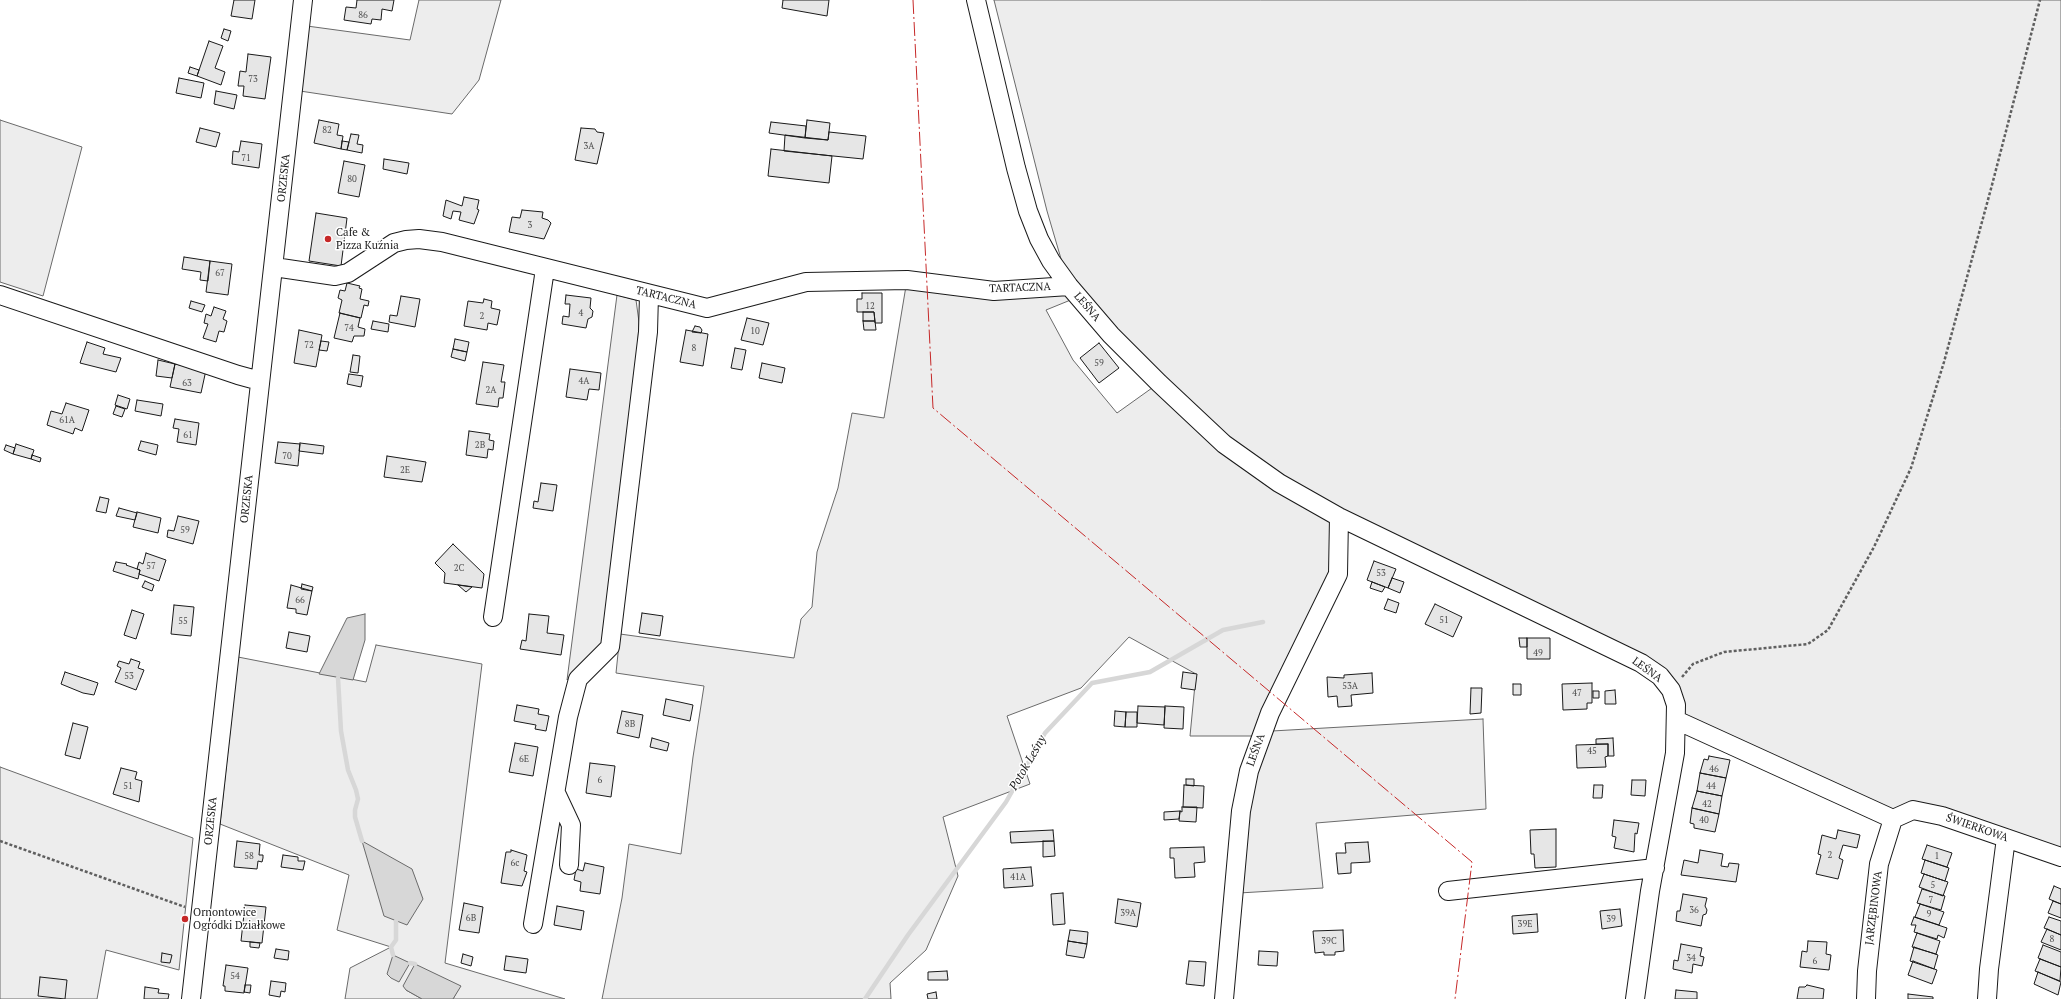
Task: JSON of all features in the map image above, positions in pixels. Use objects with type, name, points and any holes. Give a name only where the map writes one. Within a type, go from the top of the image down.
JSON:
[{"type":"street","name":"ORZESKA","points":[[191,999],[303,0]]},
{"type":"street","name":"LEŚNA","points":[[976,0],[993,69],[1001,110],[1028,211],[1051,261],[1069,286],[1111,335],[1170,394],[1224,444],[1278,483],[1339,517],[1641,663],[1660,676],[1671,690],[1676,705],[1675,753],[1654,868],[1635,999]]},
{"type":"street","name":"TARTACZNA","points":[[274,267],[335,276],[348,273],[394,243],[419,239],[442,242],[544,269],[707,308],[806,282],[907,280],[994,291],[1069,286]]},
{"type":"street","points":[[493,617],[544,269]]},
{"type":"street","points":[[0,295],[231,373],[260,381]]},
{"type":"street","points":[[533,924],[568,717],[578,679],[610,647],[648,332],[650,295]]},
{"type":"street","name":"LEŚNA","points":[[1224,999],[1241,810],[1248,771],[1270,714],[1338,574],[1339,517]]},
{"type":"street","points":[[1676,720],[1893,819]]},
{"type":"street","points":[[556,793],[571,825],[569,864]]},
{"type":"street","name":"ŚWIERKOWA","points":[[1893,819],[1913,810],[1942,816],[2061,858]]},
{"type":"street","name":"JARZĘBINOWA","points":[[1866,999],[1867,971],[1879,864],[1893,819]]},
{"type":"street","points":[[1987,999],[1989,969],[2006,838]]},
{"type":"street","points":[[1448,891],[1654,868]]},
{"type":"path","points":[[1671,690],[1693,664],[1724,652],[1808,644],[1828,630],[1874,547],[1911,468],[1941,370],[1992,185],[2040,0]]},
{"type":"path","points":[[0,841],[201,912]]},
{"type":"shaded area","points":[[419,0],[501,0],[479,80],[452,114],[300,91],[307,26],[410,40]]},
{"type":"shaded area","points":[[994,0],[2061,0],[2061,857],[1942,816],[1893,819],[1676,720],[1660,676],[1340,517],[1338,574],[1253,736],[1190,736],[1196,674],[1129,637],[1081,688],[1007,716],[1030,784],[943,817],[958,876],[926,950],[890,983],[891,999],[602,999],[622,898],[629,844],[681,854],[693,757],[704,686],[616,673],[620,634],[794,658],[801,619],[812,607],[817,552],[838,488],[852,413],[884,418],[907,280],[1069,286],[1047,211]],"holes":[[[1078,297],[1159,383],[1117,413],[1073,360],[1046,310]]]},
{"type":"shaded area","points":[[0,120],[82,147],[43,296],[0,282]]},
{"type":"shaded area","points":[[617,295],[636,300],[639,322],[636,382],[605,645],[567,680]]},
{"type":"shaded area","points":[[365,614],[365,640],[353,680],[319,674],[347,618]]},
{"type":"shaded area","points":[[376,645],[482,664],[445,963],[565,999],[453,999],[460,986],[406,990],[422,999],[345,999],[350,968],[391,947],[337,930],[349,875],[220,824],[238,657],[366,682]]},
{"type":"shaded area","points":[[1483,719],[1486,809],[1316,823],[1323,888],[1239,893],[1248,809],[1257,765],[1272,731]]},
{"type":"shaded area","points":[[0,767],[193,838],[179,970],[106,950],[97,999],[0,999]]},
{"type":"shaded area","points":[[362,841],[412,869],[423,899],[407,925],[384,916]]},
{"type":"shaded area","points":[[393,955],[410,963],[399,982],[387,974]]},
{"type":"shaded area","points":[[415,964],[461,986],[453,999],[422,999],[406,990],[403,986]]},
{"type":"building","points":[[234,0],[255,0],[252,19],[231,16]]},
{"type":"building","points":[[357,0],[394,0],[392,11],[382,9],[381,20],[372,19],[371,24],[344,20],[346,7],[356,8]]},
{"type":"building","points":[[783,0],[829,0],[827,16],[782,8]]},
{"type":"building","points":[[224,29],[231,31],[228,41],[221,38]]},
{"type":"building","points":[[209,41],[223,46],[215,68],[225,72],[221,85],[197,76]]},
{"type":"building","points":[[248,54],[271,57],[265,99],[243,96],[244,86],[238,86],[240,71],[246,72]]},
{"type":"building","points":[[190,67],[199,70],[197,76],[188,73]]},
{"type":"building","points":[[179,78],[204,83],[201,98],[176,93]]},
{"type":"building","points":[[216,91],[237,95],[234,109],[214,104]]},
{"type":"building","points":[[319,120],[339,124],[337,135],[343,136],[341,149],[314,143]]},
{"type":"building","points":[[807,120],[830,123],[828,140],[805,138]]},
{"type":"building","points":[[771,122],[806,126],[805,138],[769,133]]},
{"type":"building","points":[[200,128],[220,133],[216,147],[196,142]]},
{"type":"building","points":[[581,128],[595,129],[597,132],[604,133],[597,164],[575,160]]},
{"type":"building","points":[[829,132],[866,136],[863,159],[784,151],[785,135],[828,140]]},
{"type":"building","points":[[351,134],[359,135],[357,144],[363,145],[362,153],[347,150]]},
{"type":"building","points":[[241,141],[262,144],[259,168],[232,164],[233,151],[239,152]]},
{"type":"building","points":[[342,141],[349,142],[347,150],[341,149]]},
{"type":"building","points":[[771,149],[832,156],[829,183],[768,176]]},
{"type":"building","points":[[384,159],[409,163],[407,174],[383,169]]},
{"type":"building","points":[[344,161],[365,165],[359,197],[338,193]]},
{"type":"building","points":[[464,197],[479,200],[477,209],[479,210],[474,224],[459,220],[461,212],[453,211],[451,219],[443,216],[446,200],[462,206]]},
{"type":"building","points":[[522,210],[543,212],[542,218],[551,223],[544,239],[509,232],[512,217],[520,218]]},
{"type":"building","name":"Cafe & Pizza Kuźnia","points":[[316,213],[347,218],[341,266],[309,261]]},
{"type":"building","points":[[184,257],[210,261],[208,281],[200,280],[201,272],[182,269]]},
{"type":"building","points":[[210,261],[232,264],[228,295],[206,292]]},
{"type":"building","points":[[347,283],[360,286],[359,288],[362,289],[360,299],[369,301],[368,306],[364,305],[361,318],[339,313],[342,300],[338,298],[340,290],[345,291]]},
{"type":"building","points":[[862,293],[882,293],[882,323],[875,323],[874,312],[857,312],[857,299],[862,299]]},
{"type":"building","points":[[566,295],[591,298],[590,308],[593,311],[592,317],[588,319],[586,328],[562,324],[563,316],[569,317],[570,304],[565,304]]},
{"type":"building","points":[[401,296],[420,299],[415,327],[389,322],[390,315],[397,316]]},
{"type":"building","points":[[484,299],[492,301],[491,308],[500,310],[497,325],[488,323],[487,330],[464,326],[468,301],[483,303]]},
{"type":"building","points":[[191,301],[205,305],[202,312],[189,308]]},
{"type":"building","points":[[214,307],[226,311],[223,319],[227,321],[224,332],[219,331],[216,342],[203,338],[208,324],[204,323],[206,314],[211,316]]},
{"type":"building","points":[[863,312],[874,312],[875,321],[863,321]]},
{"type":"building","points":[[340,313],[360,318],[358,327],[365,329],[364,336],[354,336],[352,342],[334,338]]},
{"type":"building","points":[[747,318],[769,323],[763,345],[741,340]]},
{"type":"building","points":[[373,321],[389,324],[388,332],[371,329]]},
{"type":"building","points":[[863,321],[875,321],[876,330],[864,330]]},
{"type":"building","points":[[695,326],[700,327],[702,330],[701,333],[692,332]]},
{"type":"building","points":[[299,330],[322,335],[316,367],[294,363]]},
{"type":"building","points":[[686,330],[708,334],[703,366],[680,362]]},
{"type":"building","points":[[455,339],[469,342],[467,352],[453,349]]},
{"type":"building","points":[[321,341],[329,342],[327,351],[319,350]]},
{"type":"building","points":[[87,342],[105,348],[103,354],[121,358],[116,372],[80,363]]},
{"type":"building","points":[[1099,343],[1119,368],[1099,383],[1080,358]]},
{"type":"building","points":[[735,348],[746,350],[742,370],[731,368]]},
{"type":"building","points":[[453,349],[467,352],[465,361],[451,357]]},
{"type":"building","points":[[353,355],[360,356],[358,373],[350,372]]},
{"type":"building","points":[[158,360],[175,364],[172,378],[156,376]]},
{"type":"building","points":[[483,362],[504,365],[501,382],[505,382],[503,398],[499,398],[498,407],[476,404]]},
{"type":"building","points":[[762,363],[785,368],[782,383],[759,378]]},
{"type":"building","points":[[175,364],[206,370],[201,393],[170,387]]},
{"type":"building","points":[[570,369],[601,373],[599,390],[589,389],[587,400],[566,397]]},
{"type":"building","points":[[349,374],[363,376],[361,387],[347,384]]},
{"type":"building","points":[[118,395],[130,399],[127,409],[115,405]]},
{"type":"building","points":[[137,400],[163,404],[161,416],[135,411]]},
{"type":"building","points":[[66,403],[89,410],[82,431],[75,428],[73,434],[47,425],[51,411],[62,414]]},
{"type":"building","points":[[116,406],[125,409],[122,417],[113,414]]},
{"type":"building","points":[[175,419],[199,423],[196,445],[177,442],[179,429],[173,428]]},
{"type":"building","points":[[469,431],[490,434],[489,440],[494,441],[493,450],[488,449],[487,458],[466,455]]},
{"type":"building","points":[[141,441],[158,445],[156,455],[138,450]]},
{"type":"building","points":[[278,442],[300,444],[298,466],[275,463]]},
{"type":"building","points":[[300,443],[324,446],[323,454],[299,451]]},
{"type":"building","points":[[16,444],[34,450],[31,459],[13,454]]},
{"type":"building","points":[[6,445],[15,448],[13,454],[4,450]]},
{"type":"building","points":[[32,455],[41,458],[40,462],[31,459]]},
{"type":"building","points":[[387,456],[426,462],[422,482],[384,477]]},
{"type":"building","points":[[541,483],[557,485],[553,511],[533,508],[534,501],[538,502]]},
{"type":"building","points":[[100,497],[109,499],[106,513],[96,511]]},
{"type":"building","points":[[119,508],[137,513],[135,520],[116,516]]},
{"type":"building","points":[[137,512],[161,518],[158,533],[133,527]]},
{"type":"building","points":[[178,516],[199,521],[193,544],[167,537],[168,530],[174,531]]},
{"type":"building","points":[[453,544],[484,574],[482,588],[444,583],[445,573],[435,563]]},
{"type":"building","points":[[146,553],[166,560],[159,581],[139,574],[140,570],[137,569],[139,562],[143,564]]},
{"type":"building","points":[[1374,561],[1396,569],[1388,588],[1367,580]]},
{"type":"building","points":[[116,562],[127,564],[126,565],[140,570],[138,579],[113,571]]},
{"type":"building","points":[[1392,578],[1404,582],[1400,593],[1388,588]]},
{"type":"building","points":[[145,581],[154,585],[152,591],[142,587]]},
{"type":"building","points":[[1372,582],[1385,587],[1382,592],[1370,588]]},
{"type":"building","points":[[302,584],[313,587],[312,591],[301,589]]},
{"type":"building","points":[[291,585],[312,591],[307,615],[296,613],[296,609],[287,608]]},
{"type":"building","points":[[458,585],[472,587],[466,592]]},
{"type":"building","points":[[1388,599],[1399,603],[1396,613],[1384,609]]},
{"type":"building","points":[[1435,604],[1462,617],[1453,637],[1425,624]]},
{"type":"building","points":[[174,605],[194,607],[191,636],[171,634]]},
{"type":"building","points":[[132,610],[144,614],[136,639],[124,635]]},
{"type":"building","points":[[642,613],[663,616],[660,636],[639,633]]},
{"type":"building","points":[[529,614],[549,616],[547,633],[564,635],[561,655],[520,649],[522,640],[526,641]]},
{"type":"building","points":[[289,632],[310,636],[307,652],[286,648]]},
{"type":"building","points":[[1519,638],[1527,638],[1527,647],[1520,647]]},
{"type":"building","points":[[1527,638],[1550,638],[1550,659],[1527,659]]},
{"type":"building","points":[[131,659],[140,662],[138,668],[144,670],[136,690],[115,682],[121,668],[117,666],[119,661],[129,664]]},
{"type":"building","points":[[65,672],[98,683],[94,695],[83,693],[61,684]]},
{"type":"building","points":[[1183,672],[1197,674],[1195,690],[1181,688]]},
{"type":"building","points":[[1372,673],[1373,693],[1351,695],[1352,706],[1338,707],[1337,696],[1328,697],[1327,677],[1344,678],[1344,675]]},
{"type":"building","points":[[1592,683],[1592,703],[1587,703],[1587,709],[1563,710],[1562,684]]},
{"type":"building","points":[[1513,684],[1521,684],[1521,695],[1513,695]]},
{"type":"building","points":[[1471,688],[1482,688],[1481,713],[1470,714]]},
{"type":"building","points":[[1615,690],[1616,704],[1605,704],[1605,691]]},
{"type":"building","points":[[1593,691],[1599,691],[1599,698],[1593,698]]},
{"type":"building","points":[[666,699],[693,705],[690,721],[663,715]]},
{"type":"building","points":[[517,705],[539,709],[538,714],[549,716],[546,731],[535,729],[536,725],[514,721]]},
{"type":"building","points":[[1138,706],[1165,707],[1164,725],[1137,723]]},
{"type":"building","points":[[1165,706],[1184,707],[1183,729],[1164,728]]},
{"type":"building","points":[[622,711],[643,715],[639,738],[617,733]]},
{"type":"building","points":[[1115,711],[1126,712],[1125,727],[1114,726]]},
{"type":"building","points":[[1126,712],[1137,712],[1137,727],[1125,727]]},
{"type":"building","points":[[73,723],[88,727],[80,759],[65,755]]},
{"type":"building","points":[[652,738],[669,743],[667,751],[650,747]]},
{"type":"building","points":[[1613,738],[1614,756],[1608,756],[1608,744],[1596,744],[1596,739]]},
{"type":"building","points":[[515,743],[538,747],[533,776],[509,772]]},
{"type":"building","points":[[1608,744],[1608,756],[1605,757],[1606,767],[1577,768],[1576,745]]},
{"type":"building","points":[[1709,756],[1730,760],[1726,778],[1700,773],[1704,759],[1708,760]]},
{"type":"building","points":[[590,763],[615,766],[611,797],[586,793]]},
{"type":"building","points":[[121,768],[137,772],[135,779],[142,781],[139,802],[113,794]]},
{"type":"building","points":[[1700,773],[1726,778],[1722,796],[1697,791]]},
{"type":"building","points":[[1186,779],[1194,779],[1194,786],[1186,785]]},
{"type":"building","points":[[1632,780],[1646,780],[1645,796],[1631,795]]},
{"type":"building","points":[[1184,785],[1204,786],[1203,808],[1183,807]]},
{"type":"building","points":[[1594,785],[1603,785],[1602,798],[1593,798]]},
{"type":"building","points":[[1697,791],[1722,796],[1719,814],[1692,808]]},
{"type":"building","points":[[1182,807],[1197,807],[1196,822],[1179,821]]},
{"type":"building","points":[[1692,808],[1719,814],[1715,832],[1694,828],[1694,824],[1690,823]]},
{"type":"building","points":[[1180,811],[1179,819],[1164,820],[1164,812]]},
{"type":"building","points":[[1614,820],[1639,823],[1637,834],[1635,833],[1634,852],[1614,848],[1616,837],[1612,836]]},
{"type":"building","points":[[1556,829],[1556,867],[1535,868],[1534,854],[1531,854],[1530,830]]},
{"type":"building","points":[[1053,830],[1054,841],[1011,843],[1010,832]]},
{"type":"building","points":[[1838,830],[1860,835],[1857,848],[1843,845],[1839,858],[1843,860],[1838,879],[1816,874],[1821,855],[1818,854],[1822,835],[1836,839]]},
{"type":"building","points":[[237,841],[260,844],[259,855],[263,855],[263,858],[262,862],[258,861],[257,869],[234,867]]},
{"type":"building","points":[[1043,841],[1054,841],[1055,856],[1043,857]]},
{"type":"building","points":[[1368,842],[1370,862],[1351,863],[1351,873],[1338,874],[1336,853],[1346,853],[1345,843]]},
{"type":"building","points":[[1927,845],[1952,853],[1947,867],[1922,859]]},
{"type":"building","points":[[1204,847],[1205,862],[1194,863],[1195,877],[1175,878],[1174,858],[1170,858],[1170,848]]},
{"type":"building","points":[[511,850],[527,855],[524,871],[527,872],[522,886],[501,883],[506,852],[511,852]]},
{"type":"building","points":[[1700,850],[1723,854],[1721,866],[1728,867],[1729,863],[1739,864],[1736,882],[1681,875],[1684,860],[1698,863]]},
{"type":"building","points":[[283,855],[298,857],[298,861],[305,861],[303,870],[281,867]]},
{"type":"building","points":[[1925,860],[1949,868],[1945,881],[1921,873]]},
{"type":"building","points":[[585,863],[604,867],[600,894],[580,891],[581,882],[574,880],[576,869],[583,871]]},
{"type":"building","points":[[1031,867],[1033,886],[1004,888],[1003,869]]},
{"type":"building","points":[[1924,874],[1948,882],[1943,896],[1919,887]]},
{"type":"building","points":[[2054,886],[2061,889],[2061,904],[2049,899]]},
{"type":"building","points":[[1922,889],[1945,896],[1941,910],[1917,903]]},
{"type":"building","points":[[1063,893],[1065,924],[1053,925],[1051,894]]},
{"type":"building","points":[[1683,894],[1707,898],[1705,906],[1707,910],[1706,914],[1703,915],[1701,926],[1676,921],[1677,911],[1680,911]]},
{"type":"building","points":[[1118,899],[1141,903],[1137,927],[1115,923]]},
{"type":"building","points":[[2053,901],[2061,904],[2061,918],[2048,913]]},
{"type":"building","points":[[464,903],[483,907],[479,933],[459,930]]},
{"type":"building","points":[[1920,904],[1944,912],[1939,925],[1915,917]]},
{"type":"building","points":[[245,905],[266,907],[262,943],[241,941]]},
{"type":"building","points":[[557,906],[584,911],[581,930],[554,925]]},
{"type":"building","points":[[1620,909],[1622,926],[1602,929],[1600,911]]},
{"type":"building","points":[[1537,914],[1538,932],[1513,934],[1512,916]]},
{"type":"building","points":[[1914,917],[1947,928],[1944,938],[1938,935],[1937,939],[1914,932],[1916,925],[1911,925]]},
{"type":"building","points":[[2049,917],[2061,921],[2061,935],[2044,928]]},
{"type":"building","points":[[2047,929],[2061,935],[2061,950],[2041,942]]},
{"type":"building","points":[[1070,930],[1088,932],[1087,944],[1068,941]]},
{"type":"building","points":[[1343,930],[1344,951],[1335,952],[1335,955],[1324,955],[1324,952],[1315,953],[1313,931]]},
{"type":"building","points":[[1917,933],[1940,941],[1936,954],[1912,947]]},
{"type":"building","points":[[1068,941],[1087,944],[1084,958],[1066,955]]},
{"type":"building","points":[[1808,941],[1827,942],[1826,954],[1831,955],[1829,970],[1800,967],[1802,951],[1807,952]]},
{"type":"building","points":[[250,942],[260,943],[259,948],[250,947]]},
{"type":"building","points":[[1681,944],[1702,948],[1700,956],[1704,957],[1702,966],[1693,964],[1692,973],[1673,969],[1674,960],[1678,961]]},
{"type":"building","points":[[2043,945],[2061,952],[2061,967],[2038,958]]},
{"type":"building","points":[[1914,947],[1938,955],[1934,969],[1910,961]]},
{"type":"building","points":[[276,949],[289,951],[288,960],[274,958]]},
{"type":"building","points":[[1259,951],[1278,952],[1277,966],[1258,965]]},
{"type":"building","points":[[162,953],[172,955],[170,963],[161,962]]},
{"type":"building","points":[[463,954],[473,957],[471,966],[461,963]]},
{"type":"building","points":[[506,956],[528,959],[526,973],[504,970]]},
{"type":"building","points":[[2040,959],[2061,967],[2060,981],[2035,971]]},
{"type":"building","points":[[1189,961],[1206,962],[1204,986],[1186,984]]},
{"type":"building","points":[[1913,961],[1937,970],[1932,984],[1908,975]]},
{"type":"building","points":[[226,965],[248,968],[244,993],[225,991],[225,986],[223,986]]},
{"type":"building","points":[[947,971],[948,980],[928,980],[928,972]]},
{"type":"building","points":[[2038,972],[2061,982],[2058,995],[2034,984]]},
{"type":"building","points":[[40,977],[67,980],[65,999],[38,996]]},
{"type":"building","points":[[271,981],[286,983],[285,992],[281,991],[280,997],[269,995]]},
{"type":"building","points":[[245,985],[251,985],[250,993],[244,992]]},
{"type":"building","points":[[1807,985],[1824,989],[1823,999],[1797,999],[1799,987],[1805,987]]},
{"type":"building","points":[[145,987],[159,989],[158,993],[169,994],[168,999],[144,999]]},
{"type":"building","points":[[1676,990],[1697,992],[1697,999],[1675,999]]},
{"type":"building","points":[[936,992],[937,999],[928,999],[927,994]]},
{"type":"building","points":[[1908,994],[1933,997],[1933,999],[1908,999]]},
{"type":"waterway","name":"Potok Leśny","points":[[865,999],[908,935],[1006,802],[1045,733],[1092,683],[1150,672],[1223,630],[1263,622]]},
{"type":"waterway","points":[[338,678],[341,731],[348,770],[358,799],[355,817],[362,841]]},
{"type":"waterway","points":[[393,955],[391,947],[396,940],[396,921]]},
{"type":"waterway","points":[[410,963],[415,964]]},
{"type":"power","points":[[913,0],[933,408],[1472,862],[1455,999]]},
{"type":"place","name":"Cafe & Pizza Kuźnia","points":[[328,239]]},
{"type":"place","name":"Ornontowice Ogródki Działkowe","points":[[185,919]]}]
